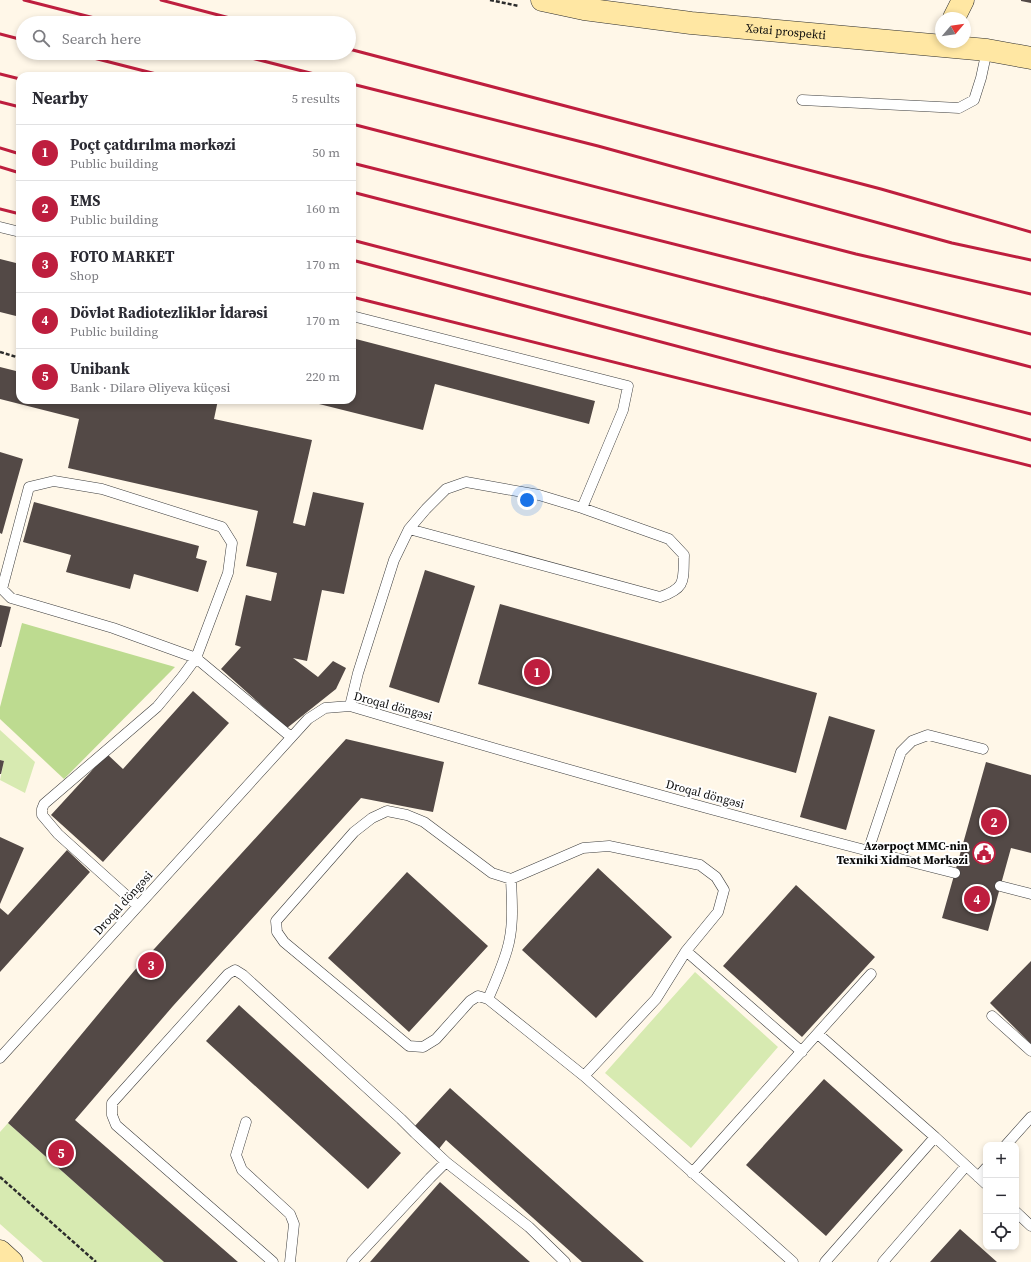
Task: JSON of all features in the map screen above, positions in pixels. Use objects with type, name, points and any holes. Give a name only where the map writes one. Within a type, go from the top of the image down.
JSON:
[{"type":"main road","name":"Xətai prospekti","points":[[542,0],[584,9],[691,23],[935,43]]},
{"type":"main road","points":[[957,12],[963,0]]},
{"type":"main road","name":"Xətai prospekti","points":[[971,48],[1031,58]]},
{"type":"main road","points":[[0,1251],[12,1262]]},
{"type":"lane","points":[[802,100],[959,108],[974,100],[981,78],[987,50]]},
{"type":"lane","points":[[0,227],[16,231]]},
{"type":"lane","points":[[356,317],[628,386],[622,410],[582,508]]},
{"type":"lane","points":[[138,906],[58,834],[42,814],[42,809],[44,804],[157,707],[196,658],[228,573],[232,543],[222,527],[102,489],[54,481],[29,487],[2,590],[11,598],[113,628],[196,658],[292,737]]},
{"type":"lane","points":[[350,706],[358,673],[394,560],[409,529],[426,508],[446,489],[466,482],[539,495],[582,508],[669,539],[684,555],[683,581],[674,593],[660,597],[409,529]]},
{"type":"lane","name":"Droqal döngəsi","points":[[0,1058],[308,719],[325,708],[350,706],[501,751],[868,851],[955,873]]},
{"type":"lane","points":[[868,851],[901,752],[912,741],[928,735],[984,749]]},
{"type":"lane","points":[[584,1076],[656,999],[686,951],[718,912],[724,890],[716,877],[700,864],[610,846],[583,848],[511,879],[492,873],[424,822],[407,815],[387,811],[372,818],[354,832],[276,921],[277,932],[284,942],[409,1046],[423,1047],[436,1039],[470,1001],[478,996],[488,999],[584,1076],[793,1262]]},
{"type":"lane","points":[[488,999],[508,949],[513,908],[511,879]]},
{"type":"lane","points":[[1000,886],[1031,894]]},
{"type":"lane","points":[[686,951],[802,1052]]},
{"type":"lane","points":[[273,1262],[116,1126],[112,1115],[112,1103],[228,974],[235,970],[243,974],[402,1119],[446,1162],[529,1227],[565,1262]]},
{"type":"lane","points":[[692,1173],[871,974]]},
{"type":"lane","points":[[992,1016],[1031,1051]]},
{"type":"lane","points":[[818,1034],[983,1181]]},
{"type":"lane","points":[[1009,1142],[1031,1117]]},
{"type":"lane","points":[[246,1122],[236,1155],[242,1170],[290,1214],[294,1224],[290,1262]]},
{"type":"lane","points":[[825,1262],[935,1137]]},
{"type":"lane","points":[[352,1262],[446,1162]]},
{"type":"lane","points":[[883,1262],[966,1166]]},
{"type":"lane","points":[[978,1177],[983,1171]]},
{"type":"lane","points":[[1018,1214],[1031,1226]]},
{"type":"path","points":[[0,352],[16,357]]},
{"type":"path","points":[[0,1177],[96,1262]]},
{"type":"green space","points":[[22,623],[175,667],[64,779],[0,719],[0,707]]},
{"type":"green space","points":[[0,730],[35,762],[25,793],[0,780],[4,761],[0,760]]},
{"type":"green space","points":[[695,972],[778,1047],[691,1148],[605,1073]]},
{"type":"green space","points":[[8,1123],[164,1262],[43,1262],[0,1224],[0,1132]]},
{"type":"building","points":[[1031,0],[1031,3],[1021,1]]},
{"type":"building","points":[[0,259],[16,263],[16,316],[0,312]]},
{"type":"building","points":[[356,339],[595,401],[589,424],[435,384],[423,430],[319,404],[356,404]]},
{"type":"building","points":[[0,367],[16,371],[16,403],[0,399]]},
{"type":"building","points":[[20,404],[217,404],[214,419],[312,440],[293,523],[305,526],[313,492],[364,503],[344,594],[322,590],[307,661],[293,658],[318,677],[333,661],[346,668],[336,689],[287,728],[221,669],[241,647],[235,645],[246,595],[271,601],[277,573],[246,566],[258,511],[68,468],[79,419]]},
{"type":"building","points":[[0,452],[23,459],[2,534],[0,533]]},
{"type":"building","points":[[34,502],[199,546],[196,558],[207,561],[198,592],[134,574],[130,589],[66,572],[71,555],[23,542]]},
{"type":"building","points":[[425,570],[475,586],[439,703],[389,687]]},
{"type":"building","points":[[500,604],[817,693],[796,773],[478,684]]},
{"type":"building","points":[[0,605],[11,607],[1,647],[0,647]]},
{"type":"building","points":[[193,691],[229,723],[103,862],[51,815],[107,754],[123,769]]},
{"type":"building","points":[[829,716],[875,730],[846,830],[800,817]]},
{"type":"building","points":[[346,739],[444,762],[433,812],[361,798],[173,1006],[75,1120],[238,1262],[164,1262],[8,1123],[134,971]]},
{"type":"building","points":[[0,760],[4,761],[1,774],[0,774]]},
{"type":"building","points":[[986,762],[1031,775],[1031,853],[1011,848],[988,931],[942,918]]},
{"type":"building","points":[[0,837],[24,848],[0,904]]},
{"type":"building","points":[[67,850],[90,872],[0,972],[0,908],[8,915]]},
{"type":"building","points":[[598,868],[672,937],[596,1018],[522,950]]},
{"type":"building","points":[[407,872],[488,946],[409,1032],[328,958]]},
{"type":"building","points":[[796,885],[875,957],[802,1037],[723,966]]},
{"type":"building","points":[[1031,961],[1031,1044],[990,1003]]},
{"type":"building","points":[[239,1005],[401,1153],[368,1189],[206,1041]]},
{"type":"building","points":[[824,1079],[903,1150],[826,1236],[746,1165]]},
{"type":"building","points":[[450,1088],[644,1262],[582,1262],[446,1140],[438,1150],[413,1128]]},
{"type":"building","points":[[440,1182],[530,1262],[370,1262]]},
{"type":"building","points":[[960,1229],[997,1262],[930,1262]]},
{"type":"railway","points":[[24,0],[87,16]]},
{"type":"railway","points":[[161,0],[222,16]]},
{"type":"railway","points":[[0,34],[16,38]]},
{"type":"railway","points":[[356,51],[881,189],[1031,232]]},
{"type":"railway","points":[[101,60],[148,72]]},
{"type":"railway","points":[[259,60],[306,72]]},
{"type":"railway","points":[[0,74],[16,78]]},
{"type":"railway","points":[[356,85],[598,146],[952,243],[1031,260]]},
{"type":"railway","points":[[0,102],[16,106]]},
{"type":"railway","points":[[356,125],[856,254],[1031,294]]},
{"type":"railway","points":[[0,148],[16,153]]},
{"type":"railway","points":[[356,164],[1031,334]]},
{"type":"railway","points":[[0,167],[16,172]]},
{"type":"railway","points":[[356,193],[1031,367]]},
{"type":"railway","points":[[0,209],[16,213]]},
{"type":"railway","points":[[356,241],[777,351],[1031,414]]},
{"type":"railway","points":[[356,261],[1031,440]]},
{"type":"railway","points":[[356,298],[1031,466]]},
{"type":"place","name":"Poçt çatdırılma mərkəzi","points":[[537,672]]},
{"type":"place","name":"EMS","points":[[994,822]]},
{"type":"place","name":"Azərpoçt MMC-nin Texniki Xidmət Mərkəzi","points":[[984,853]]},
{"type":"place","name":"Dövlət Radiotezliklər İdarəsi","points":[[977,899]]},
{"type":"place","name":"FOTO MARKET","points":[[151,965]]},
{"type":"place","name":"Unibank","points":[[61,1153]]}]
